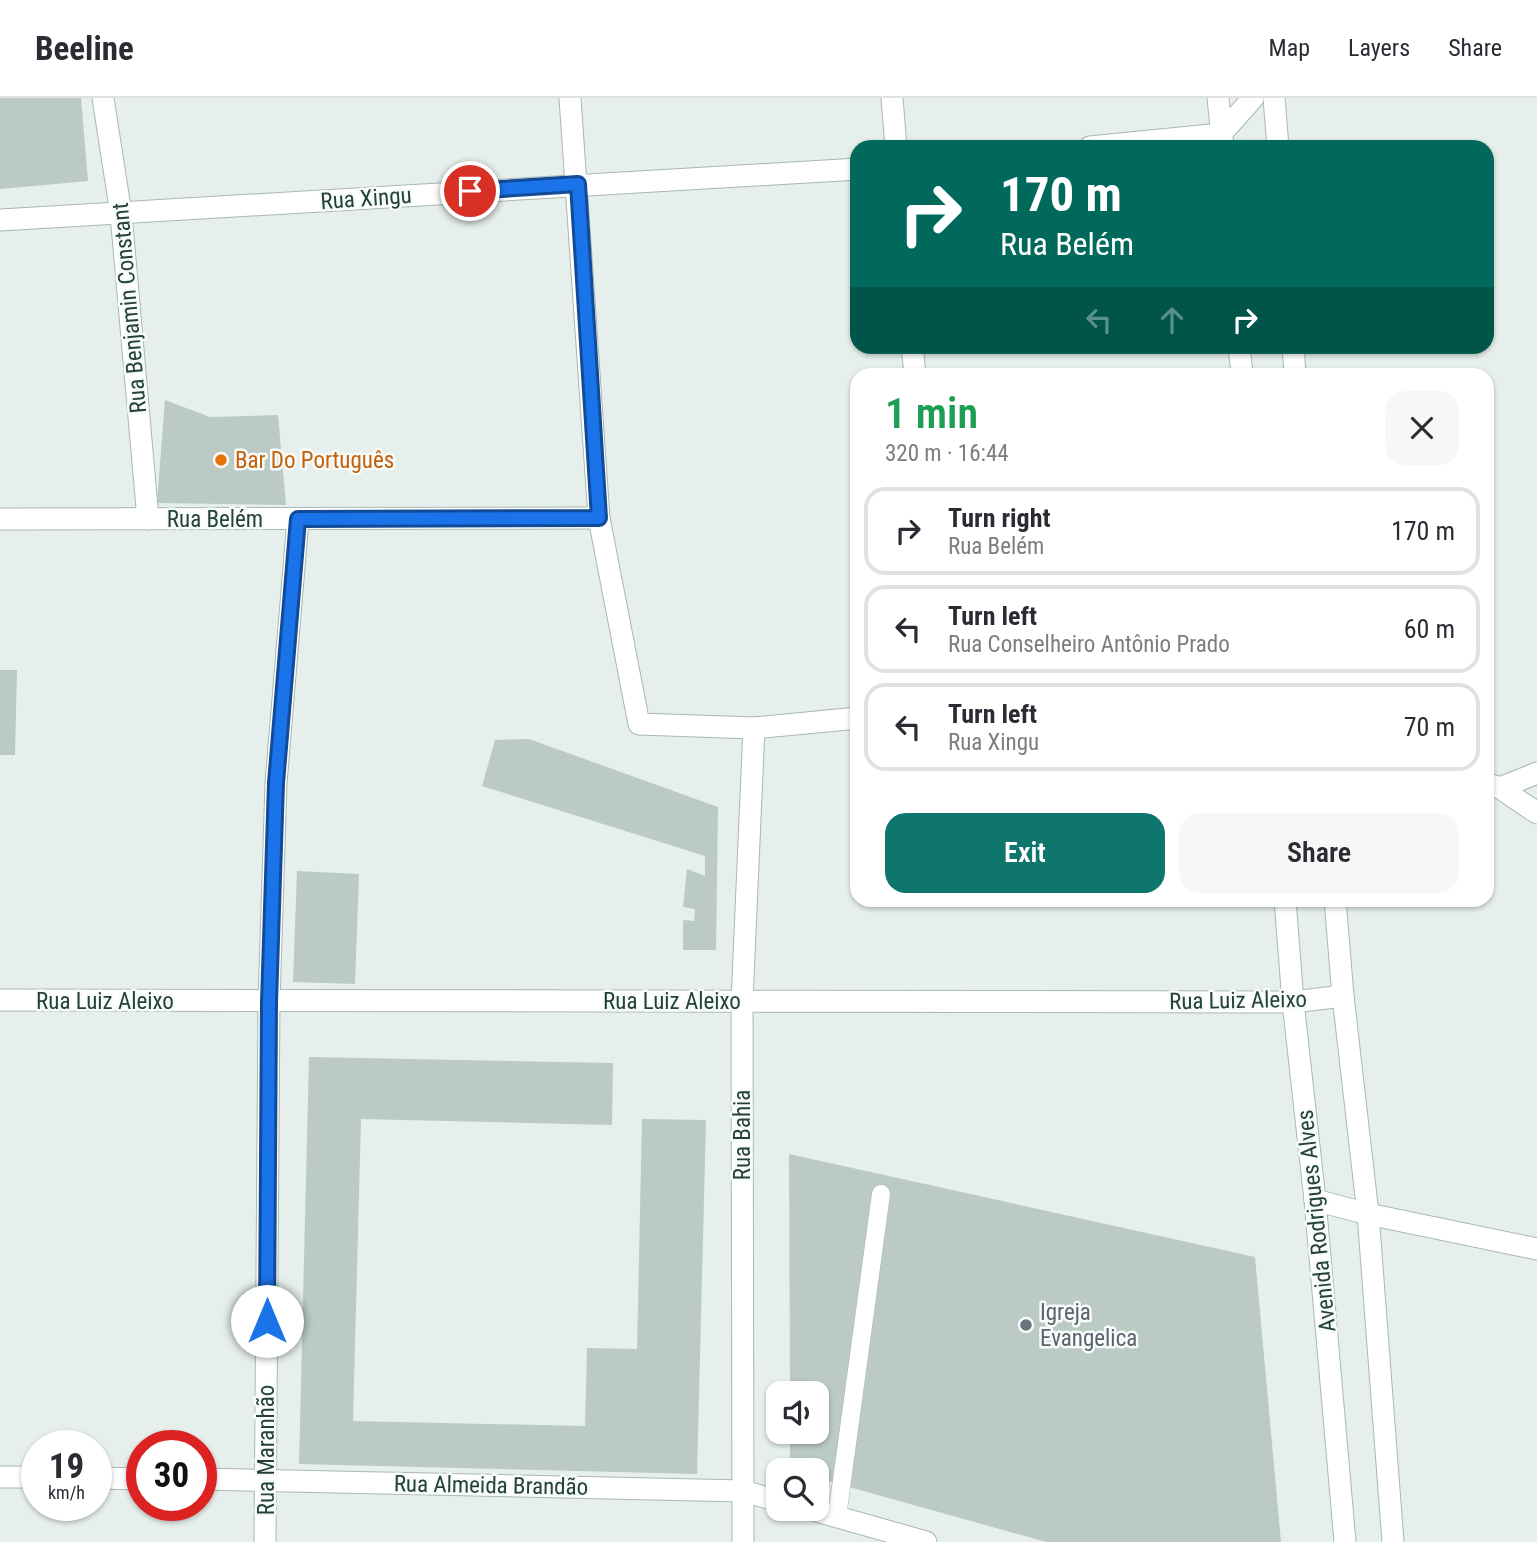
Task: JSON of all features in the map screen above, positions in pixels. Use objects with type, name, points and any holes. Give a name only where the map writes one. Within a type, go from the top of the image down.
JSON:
[{"type":"street","name":"Rua Benjamin Constant","points":[[103,98],[121,214],[148,519]]},
{"type":"street","points":[[570,98],[599,518],[639,724],[754,728],[850,719]]},
{"type":"street","points":[[892,98],[895,140]]},
{"type":"street","points":[[1219,98],[1222,140]]},
{"type":"street","points":[[1222,140],[1253,98]]},
{"type":"street","points":[[1274,98],[1277,140]]},
{"type":"street","name":"Rua Xingu","points":[[0,220],[850,169]]},
{"type":"street","name":"Rua Belém","points":[[0,519],[599,518]]},
{"type":"street","name":"Rua Maranhão","points":[[265,1542],[269,1002],[276,783],[298,519]]},
{"type":"street","name":"Rua Bahia","points":[[743,1542],[742,1001],[754,728]]},
{"type":"street","points":[[1494,786],[1537,773]]},
{"type":"street","points":[[1494,786],[1537,813]]},
{"type":"street","name":"Avenida Rodrigues Alves","points":[[1286,907],[1345,1542]]},
{"type":"street","points":[[1336,907],[1368,1214],[1393,1542]]},
{"type":"street","name":"Rua Luiz Aleixo","points":[[0,1000],[1293,1002],[1343,996]]},
{"type":"street","points":[[1315,1200],[1368,1214],[1537,1249]]},
{"type":"street","points":[[0,1477],[21,1478]]},
{"type":"street","name":"Rua Almeida Brandão","points":[[217,1479],[743,1491],[766,1497]]},
{"type":"street","points":[[829,1515],[926,1542]]},
{"type":"lane","points":[[837,1517],[881,1194]]},
{"type":"building","points":[[0,98],[81,98],[88,181],[0,189]]},
{"type":"building","name":"Bar Do Português","points":[[165,400],[210,417],[278,415],[286,505],[157,503]]},
{"type":"building","points":[[0,670],[17,670],[15,755],[0,755]]},
{"type":"building","points":[[529,739],[718,807],[716,950],[683,950],[683,920],[694,921],[695,909],[683,907],[687,869],[705,876],[705,856],[482,786],[495,740]]},
{"type":"building","points":[[297,871],[359,874],[355,984],[293,982]]},
{"type":"building","points":[[309,1057],[613,1063],[612,1125],[361,1119],[353,1421],[585,1426],[587,1348],[637,1349],[642,1119],[706,1120],[697,1474],[299,1464]]},
{"type":"building","name":"Igreja Evangelica","points":[[789,1154],[1255,1257],[1281,1542],[1046,1542],[829,1481],[829,1458],[790,1458],[790,1444],[829,1444],[829,1381],[790,1381]]},
{"type":"place","name":"Bar Do Português","points":[[221,460]]},
{"type":"place","name":"Igreja Evangelica","points":[[1026,1325]]},
{"type":"route","points":[[267,1321],[269,1002],[276,783],[298,519],[599,518],[578,184],[470,191]]}]
